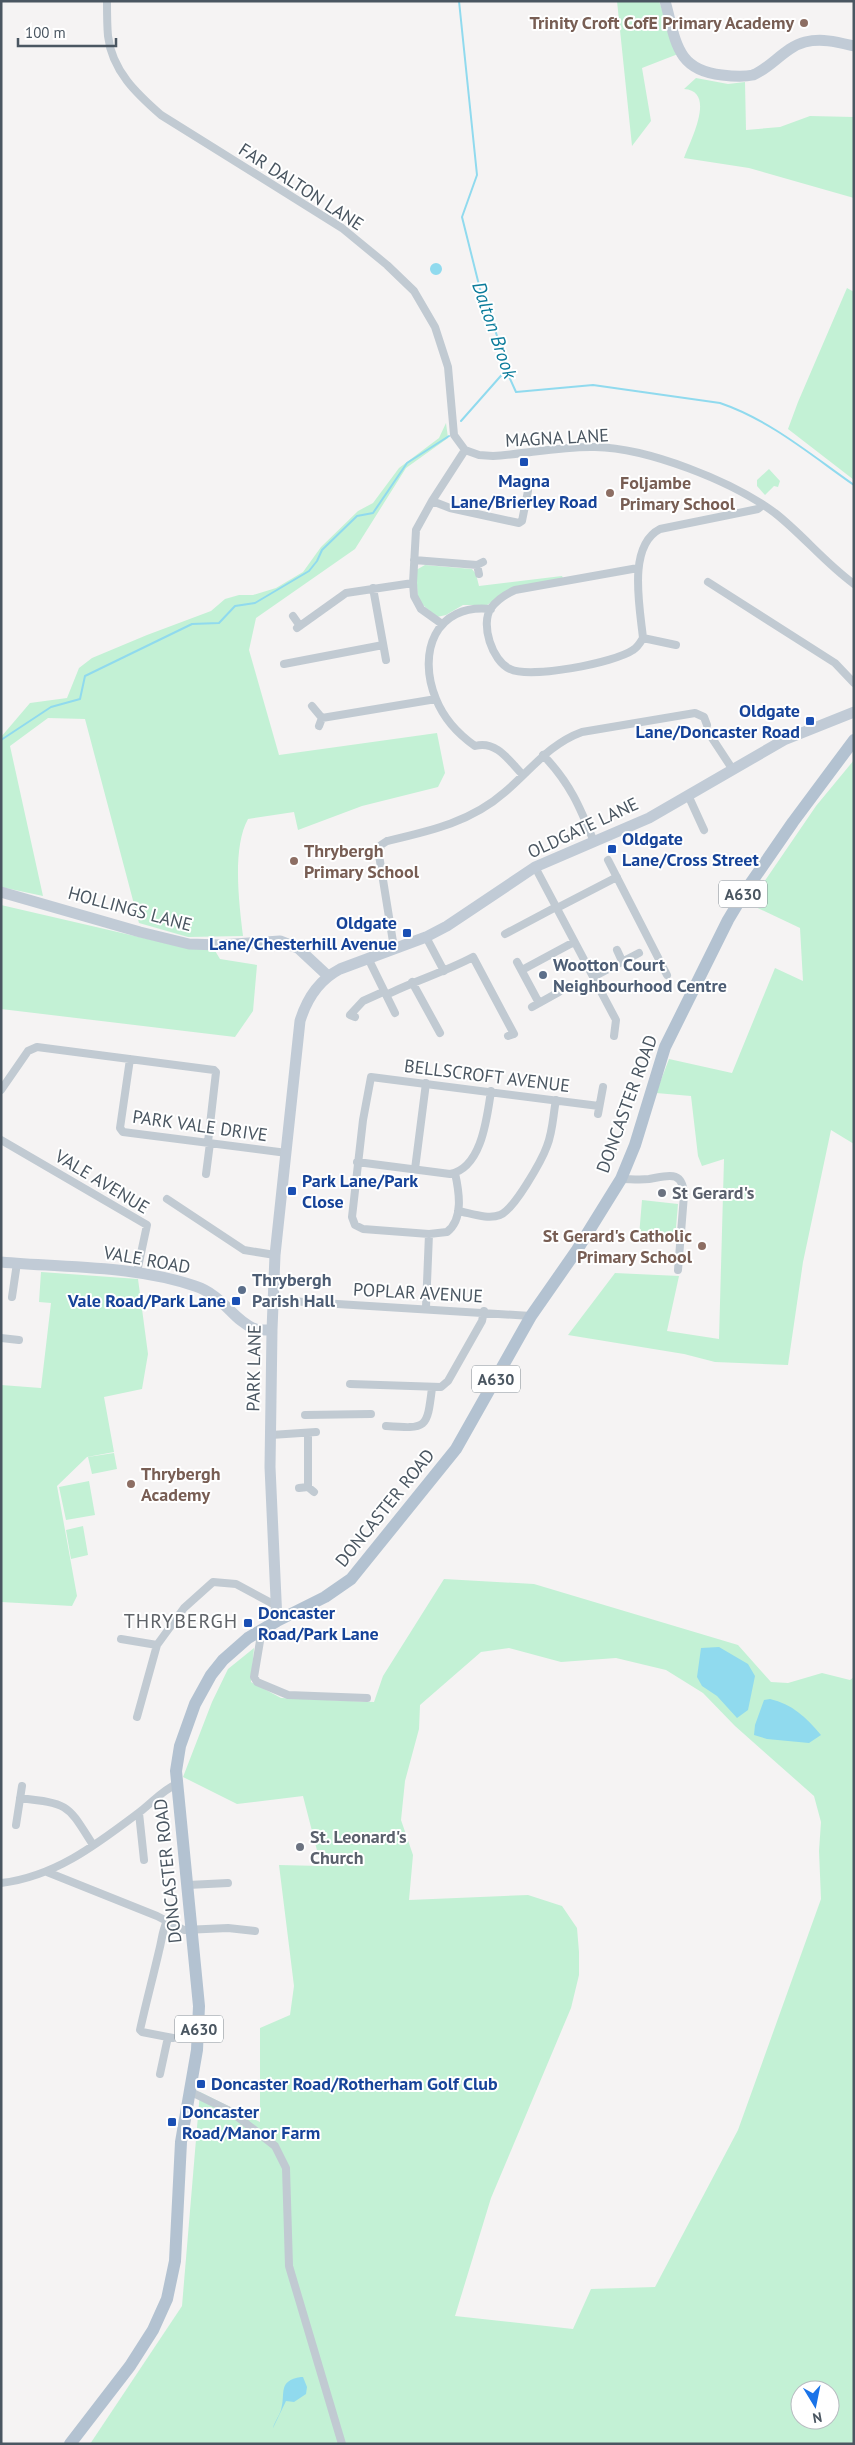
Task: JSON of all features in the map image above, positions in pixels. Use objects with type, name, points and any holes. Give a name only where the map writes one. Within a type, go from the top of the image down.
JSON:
[{"type":"main road","name":"DONCASTER ROAD","points":[[70,2444],[130,2366],[153,2330],[167,2299],[175,2262],[181,2142],[197,2050],[200,2006],[177,1784],[177,1760],[180,1746],[203,1689],[233,1650],[277,1620],[340,1588],[361,1568],[456,1448],[531,1316],[577,1250],[621,1179],[635,1145],[651,1088],[685,1004],[746,890],[854,740]]},
{"type":"street","name":"FAR DALTON LANE","points":[[106,1],[108,38],[112,55],[121,72],[142,99],[161,116],[342,228],[387,265],[414,291],[435,327],[448,367],[454,436],[465,450]]},
{"type":"street","points":[[665,1],[681,55],[696,69],[708,74],[728,76],[753,75],[802,43],[825,39],[854,46]]},
{"type":"street","name":"MAGNA LANE","points":[[465,450],[479,455],[492,456],[592,447],[617,449],[662,460],[692,470],[763,505],[798,532],[834,569],[854,584]]},
{"type":"street","points":[[442,624],[421,610],[416,603],[412,583],[416,530],[432,501],[465,450]]},
{"type":"street","points":[[432,501],[450,508],[519,523],[522,521],[528,491]]},
{"type":"street","points":[[638,568],[515,590],[507,594],[491,609],[487,616],[492,650],[502,664],[519,672],[538,673],[609,660],[634,650],[643,638],[638,595],[638,568],[648,538],[660,529],[758,509],[763,505]]},
{"type":"street","points":[[414,560],[480,564],[479,574]]},
{"type":"street","points":[[708,582],[835,664],[854,683]]},
{"type":"street","points":[[293,616],[298,627],[346,593],[412,583]]},
{"type":"street","points":[[373,588],[386,660]]},
{"type":"street","points":[[491,609],[465,609],[448,617],[442,624],[431,650],[431,682],[436,699],[446,717],[460,734],[475,746],[482,744],[496,747],[523,775]]},
{"type":"street","points":[[643,638],[676,646]]},
{"type":"street","points":[[284,664],[383,645]]},
{"type":"street","points":[[312,706],[321,722],[436,699]]},
{"type":"street","name":"OLDGATE LANE","points":[[328,976],[368,958],[426,936],[466,914],[535,867],[649,818],[800,733],[854,712]]},
{"type":"street","points":[[394,948],[379,855],[381,845],[387,841],[460,821],[480,811],[504,793],[543,755],[561,741],[582,732],[695,713],[704,716],[707,726]]},
{"type":"street","points":[[712,738],[733,770]]},
{"type":"street","points":[[543,755],[560,773],[576,796],[594,842]]},
{"type":"street","points":[[688,795],[704,830]]},
{"type":"street","points":[[608,860],[667,975]]},
{"type":"street","points":[[535,867],[616,1020],[614,1036]]},
{"type":"street","points":[[505,934],[617,877]]},
{"type":"street","name":"HOLLINGS LANE","points":[[1,892],[189,944],[280,940],[298,948],[328,976]]},
{"type":"street","points":[[426,936],[444,972]]},
{"type":"street","points":[[522,970],[574,942]]},
{"type":"street","points":[[617,950],[622,961]]},
{"type":"street","points":[[593,977],[639,952]]},
{"type":"street","points":[[355,1017],[350,1015],[358,1004],[412,982],[444,972],[473,957],[514,1034],[508,1036]]},
{"type":"street","points":[[368,958],[395,1013]]},
{"type":"street","points":[[517,962],[536,1005],[559,992]]},
{"type":"street","name":"PARK LANE","points":[[277,1620],[271,1435],[275,1255],[299,1046],[300,1021],[313,992],[328,976]]},
{"type":"street","points":[[412,982],[439,1033]]},
{"type":"street","points":[[1,1090],[28,1051],[37,1047],[215,1070],[206,1174]]},
{"type":"street","name":"PARK VALE DRIVE","points":[[130,1059],[121,1130],[287,1153]]},
{"type":"street","name":"BELLSCROFT AVENUE","points":[[357,1162],[371,1077],[556,1100],[599,1110],[603,1087]]},
{"type":"street","points":[[416,1169],[426,1083]]},
{"type":"street","points":[[455,1173],[459,1197],[458,1212],[452,1228],[441,1234],[363,1228],[355,1225],[352,1217],[357,1162],[455,1173],[466,1166],[480,1143],[485,1130],[491,1091]]},
{"type":"street","points":[[458,1212],[492,1217],[498,1216],[509,1209],[545,1151],[550,1137],[556,1100]]},
{"type":"street","name":"VALE AVENUE","points":[[1,1140],[147,1225],[137,1272]]},
{"type":"street","points":[[621,1179],[646,1179],[668,1175],[677,1178],[683,1184],[684,1195],[678,1270]]},
{"type":"street","points":[[167,1199],[244,1250],[275,1255]]},
{"type":"street","points":[[426,1307],[429,1234]]},
{"type":"street","name":"VALE ROAD","points":[[1,1262],[137,1272],[203,1289],[220,1298],[252,1328],[272,1330]]},
{"type":"street","points":[[12,1297],[17,1263]]},
{"type":"street","name":"POPLAR AVENUE","points":[[274,1300],[426,1307],[531,1316]]},
{"type":"street","points":[[350,1384],[441,1387],[448,1381],[482,1321],[484,1311]]},
{"type":"street","points":[[1,1338],[19,1340]]},
{"type":"street","points":[[386,1426],[412,1428],[424,1423],[429,1415],[432,1388]]},
{"type":"street","points":[[307,1489],[310,1474],[312,1432],[309,1415],[371,1414]]},
{"type":"street","points":[[271,1435],[312,1432]]},
{"type":"street","points":[[137,1717],[157,1645],[184,1608],[213,1582],[236,1584],[275,1604]]},
{"type":"street","points":[[121,1639],[157,1645]]},
{"type":"street","points":[[260,1641],[254,1677],[257,1682],[288,1695],[367,1698]]},
{"type":"street","points":[[1,1883],[47,1872],[93,1846],[139,1813],[171,1786],[177,1784]]},
{"type":"street","points":[[16,1825],[22,1786]]},
{"type":"street","points":[[20,1798],[54,1802],[64,1806],[73,1814],[93,1846]]},
{"type":"street","points":[[139,1813],[144,1860]]},
{"type":"street","points":[[47,1872],[167,1921],[178,1928],[191,1930],[228,1928],[255,1931]]},
{"type":"street","points":[[188,1885],[228,1883]]},
{"type":"street","points":[[160,2074],[171,2037],[142,2032],[140,2030],[151,1977],[160,1950],[160,1935],[167,1921]]},
{"type":"street","points":[[189,2090],[230,2112],[275,2146],[286,2168],[289,2266],[342,2444]]},
{"type":"green space","points":[[617,1],[659,1],[678,54],[642,68],[651,121],[632,146]]},
{"type":"green space","points":[[696,78],[728,84],[745,82],[746,130],[780,127],[810,116],[854,117],[854,198],[749,168],[684,158],[699,118],[700,107],[699,98],[694,92],[684,89]]},
{"type":"green space","points":[[847,288],[854,292],[854,480],[788,429]]},
{"type":"green space","points":[[446,423],[448,438],[406,468],[355,549],[256,618],[249,650],[279,755],[437,733],[445,773],[438,787],[362,806],[298,830],[294,812],[248,819],[243,831],[238,860],[243,936],[188,937],[139,923],[85,719],[48,718],[10,746],[43,896],[1,887],[1,737],[30,703],[67,698],[79,668],[92,658],[211,611],[225,599],[239,595],[253,595],[276,588],[303,572],[321,547],[358,511],[373,503],[399,468],[439,438]]},
{"type":"green space","points":[[769,469],[780,481],[778,487],[774,486],[765,495],[757,486],[757,480]]},
{"type":"green space","points":[[425,565],[472,569],[476,574],[479,586],[562,576],[563,578],[516,587],[487,605],[463,605],[446,615],[437,617],[418,601],[416,570]]},
{"type":"green space","points":[[854,760],[854,1144],[831,1130],[803,1262],[788,1365],[715,1362],[684,1354],[568,1335],[615,1273],[679,1276],[667,1331],[719,1339],[724,1159],[702,1166],[698,1156],[691,1096],[656,1093],[669,1059],[732,1073],[775,968],[803,981],[800,928],[749,904],[816,806]]},
{"type":"green space","points":[[1,905],[191,949],[214,949],[220,959],[257,965],[253,1011],[235,1037],[1,1009]]},
{"type":"green space","points":[[642,1200],[678,1204],[675,1239],[639,1236]]},
{"type":"green space","points":[[41,1272],[138,1279],[148,1354],[142,1389],[104,1397],[114,1452],[87,1457],[57,1486],[77,1596],[72,1606],[1,1602],[1,1385],[41,1388],[51,1303],[39,1302]]},
{"type":"green space","points":[[114,1453],[117,1469],[92,1474],[88,1457]]},
{"type":"green space","points":[[89,1481],[95,1515],[66,1520],[59,1487]]},
{"type":"green space","points":[[83,1526],[88,1555],[71,1559],[66,1530]]},
{"type":"green space","points":[[444,1579],[534,1584],[738,1645],[771,1682],[788,1683],[822,1673],[850,1680],[854,1677],[854,2444],[90,2444],[182,2306],[200,2092],[260,2122],[260,2028],[290,2015],[294,1986],[279,1865],[321,1866],[303,1796],[237,1804],[183,1777],[212,1702],[228,1669],[254,1648],[251,1682],[281,1698],[374,1702],[383,1676]],"holes":[[[509,1648],[561,1662],[616,1658],[666,1670],[703,1693],[735,1726],[814,1796],[821,1822],[819,1851],[821,1899],[738,2130],[655,2287],[591,2289],[573,2329],[455,2316],[491,2198],[571,2008],[579,1975],[577,1928],[562,1906],[528,1895],[409,1900],[413,1855],[401,1820],[405,1781],[419,1729],[420,1705],[481,1652]]]},
{"type":"water","points":[[438,263],[441,264],[441,274],[434,275],[431,274],[430,267],[431,264]]},
{"type":"water","points":[[719,1647],[748,1664],[755,1676],[748,1710],[737,1718],[717,1696],[702,1686],[697,1677],[701,1648]]},
{"type":"water","points":[[770,1699],[785,1704],[798,1712],[821,1735],[809,1743],[767,1739],[754,1735],[755,1725],[764,1700]]},
{"type":"water","points":[[303,2377],[307,2387],[306,2394],[294,2402],[286,2401],[273,2428],[281,2410],[285,2385],[288,2381]]},
{"type":"waterway","name":"Dalton Brook","points":[[459,1],[477,175],[462,217],[480,289],[504,355],[506,370],[516,392],[593,385],[720,403],[738,410],[773,429],[854,485]]},
{"type":"waterway","points":[[461,421],[506,370]]},
{"type":"waterway","points":[[1,740],[51,707],[80,699],[85,676],[192,624],[219,623],[235,606],[255,603],[309,571],[317,561],[322,550],[357,516],[373,513],[407,463],[449,436]]},
{"type":"place","name":"Trinity Croft CofE Primary Academy","points":[[804,23]]},
{"type":"place","name":"Magna Lane/Brierley Road","points":[[524,462]]},
{"type":"place","name":"Foljambe Primary School","points":[[610,493]]},
{"type":"place","name":"Oldgate Lane/Doncaster Road","points":[[810,721]]},
{"type":"place","name":"Oldgate Lane/Cross Street","points":[[612,849]]},
{"type":"place","name":"Thrybergh Primary School","points":[[294,861]]},
{"type":"place","name":"Oldgate Lane/Chesterhill Avenue","points":[[407,933]]},
{"type":"place","name":"Wootton Court Neighbourhood Centre","points":[[543,975]]},
{"type":"place","name":"Park Lane/Park Close","points":[[292,1191]]},
{"type":"place","name":"St Gerard's","points":[[662,1193]]},
{"type":"place","name":"St Gerard's Catholic Primary School","points":[[702,1246]]},
{"type":"place","name":"Thrybergh Parish Hall","points":[[242,1290]]},
{"type":"place","name":"Vale Road/Park Lane","points":[[236,1301]]},
{"type":"place","name":"Thrybergh Academy","points":[[131,1484]]},
{"type":"place","name":"Doncaster Road/Park Lane","points":[[248,1623]]},
{"type":"place","name":"St. Leonard's Church","points":[[300,1847]]},
{"type":"place","name":"Doncaster Road/Rotherham Golf Club","points":[[201,2084]]},
{"type":"place","name":"Doncaster Road/Manor Farm","points":[[172,2122]]},
{"type":"district","name":"THRYBERGH","points":[[181,1621]]}]
